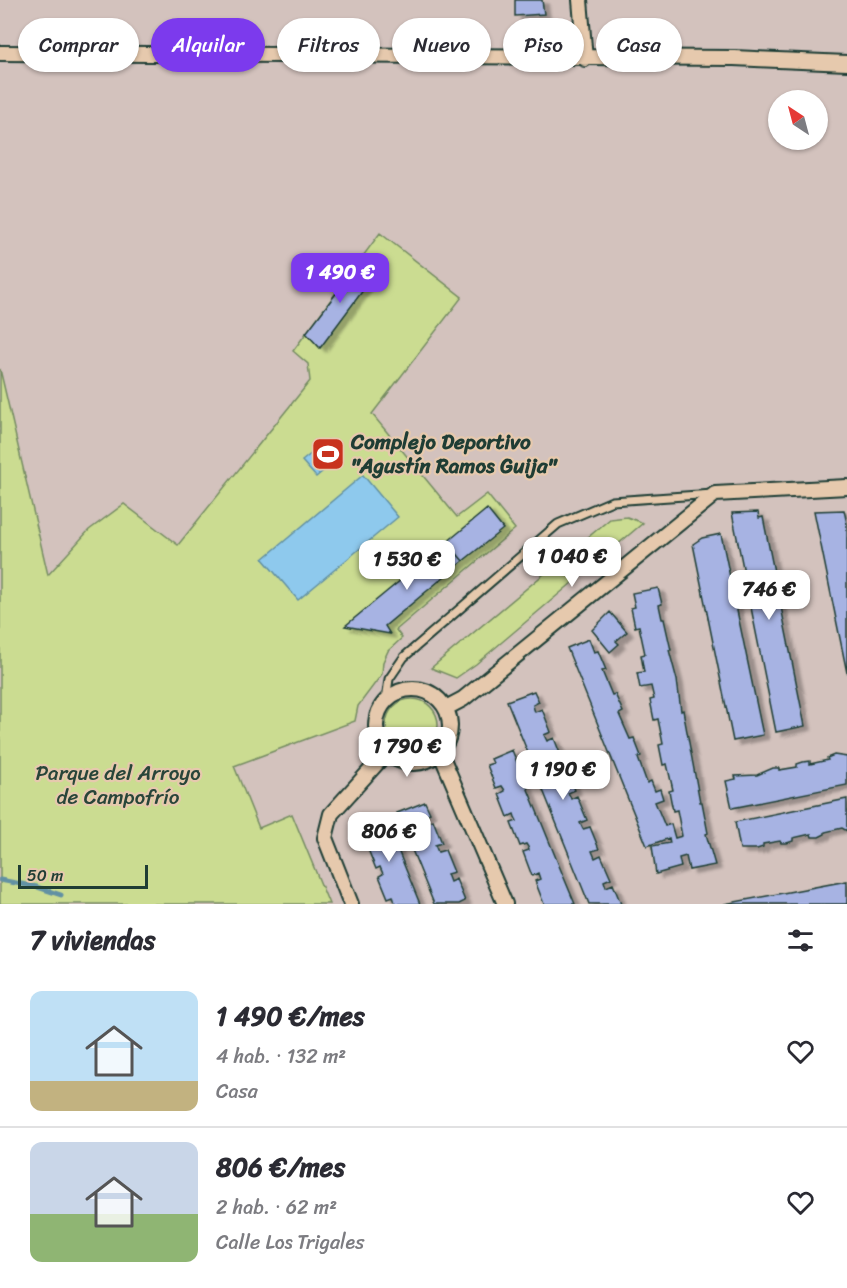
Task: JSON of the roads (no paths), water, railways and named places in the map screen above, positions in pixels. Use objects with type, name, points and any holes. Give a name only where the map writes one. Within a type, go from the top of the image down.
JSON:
[{"type":"street","points":[[580,0],[585,59]]},
{"type":"street","points":[[0,53],[585,59],[734,58],[847,63]]},
{"type":"street","points":[[446,708],[463,699],[715,494],[847,488]]},
{"type":"street","points":[[406,689],[429,692],[446,708],[450,731],[440,752],[419,763],[407,762],[387,752],[376,732],[376,720],[386,700],[406,689]]},
{"type":"street","points":[[351,904],[325,838],[331,814],[387,752]]},
{"type":"street","points":[[440,752],[505,904]]},
{"type":"lane","points":[[386,700],[389,679],[404,657],[558,524],[612,501],[715,494]]},
{"type":"water","points":[[328,440],[341,456],[316,477],[302,461]]},
{"type":"water","points":[[363,475],[398,517],[298,600],[263,559]]},
{"type":"waterway","points":[[0,880],[37,887],[61,895]]},
{"type":"place","name":"Complejo Deportivo \"Agustín Ramos Guija\"","points":[[328,454]]},
{"type":"park label","name":"Parque del Arroyo de Campofrío","points":[[118,785]]}]
